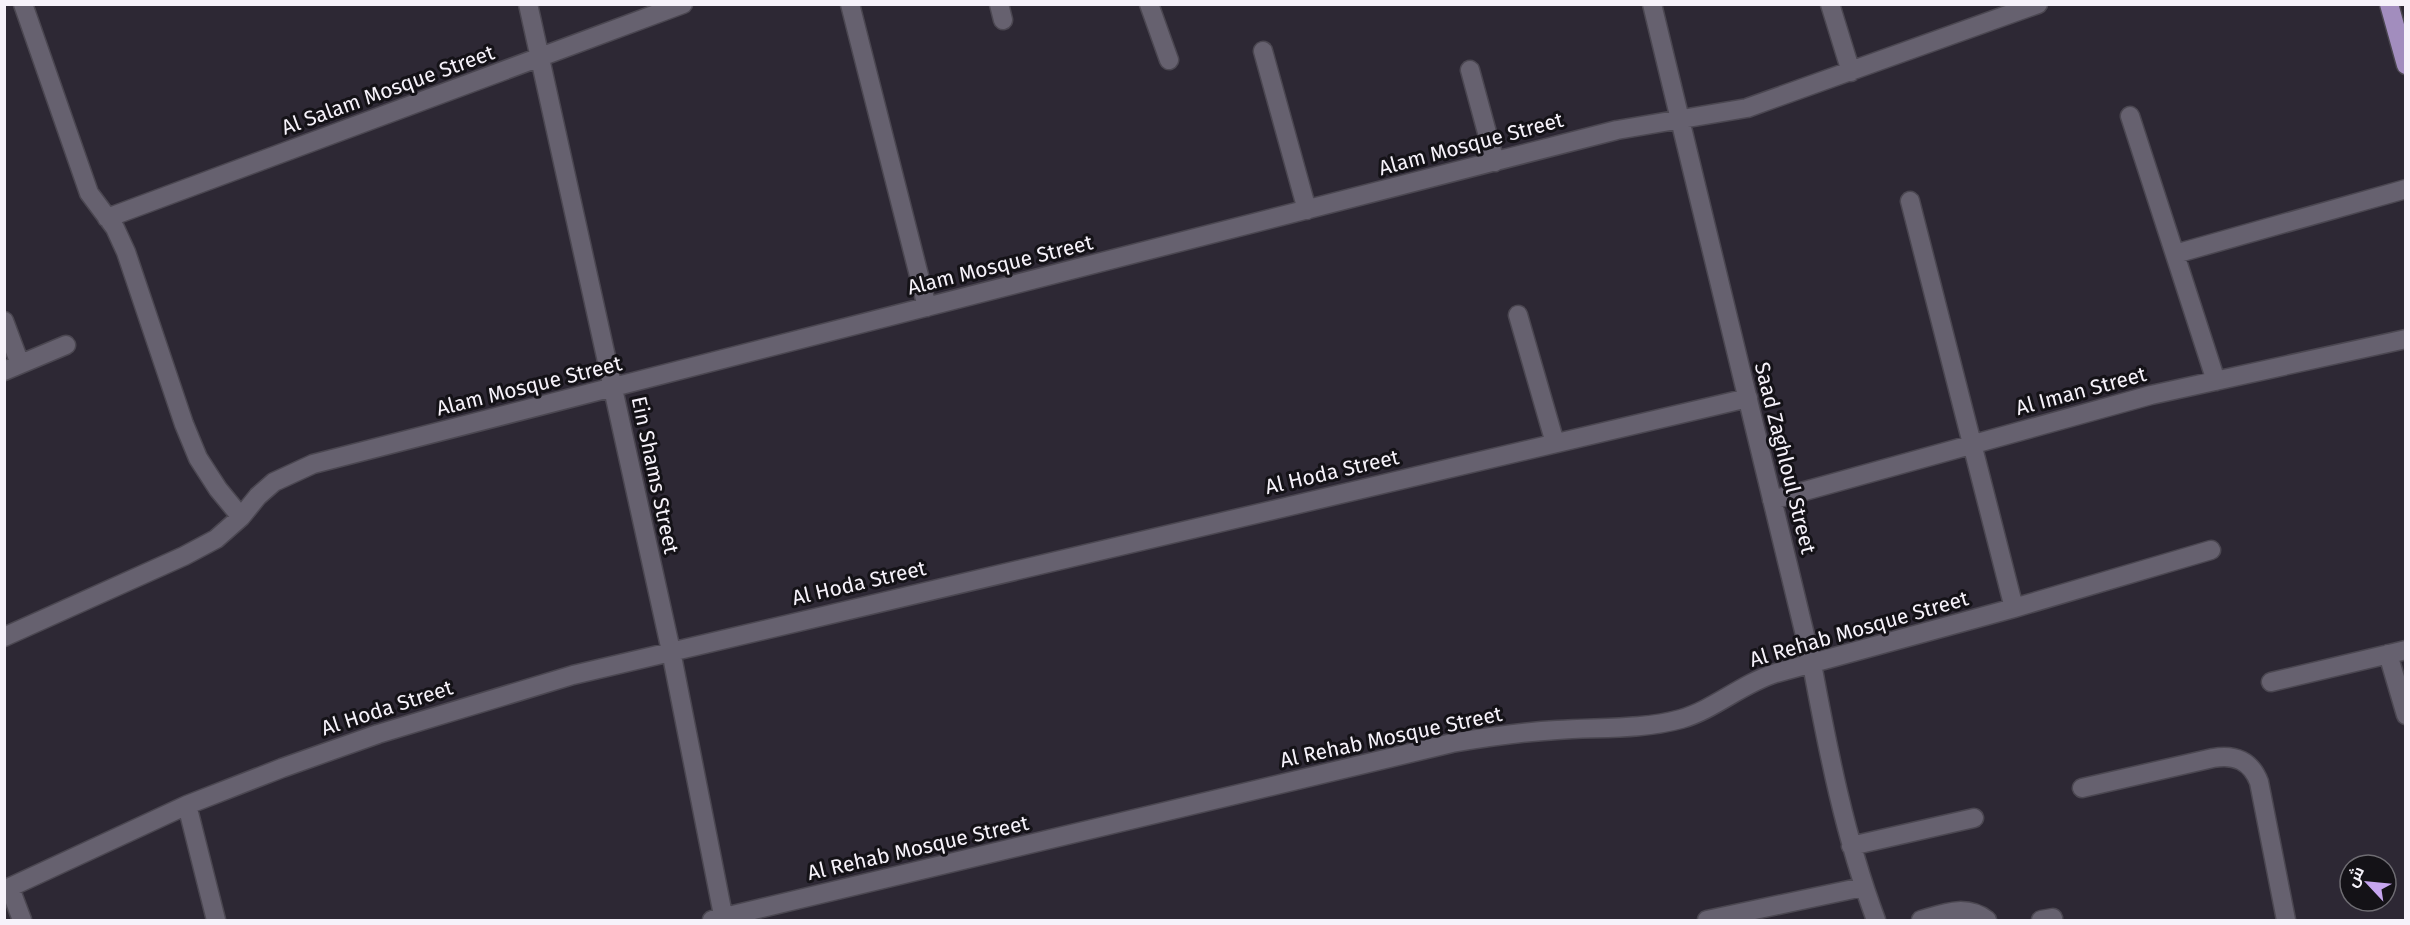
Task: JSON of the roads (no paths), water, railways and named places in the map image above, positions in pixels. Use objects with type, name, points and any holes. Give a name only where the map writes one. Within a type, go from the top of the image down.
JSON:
[{"type":"main road","points":[[2389,4],[2406,65]]},
{"type":"street","points":[[23,4],[89,193],[107,218],[126,252],[183,424],[198,458],[218,489],[241,517]]},
{"type":"street","name":"Ein Shams Street","points":[[528,4],[671,651],[720,920]]},
{"type":"street","name":"Al Salam Mosque Street","points":[[107,218],[683,4]]},
{"type":"street","points":[[850,4],[927,307]]},
{"type":"street","points":[[1149,4],[1169,60]]},
{"type":"street","name":"Saad Zaghloul Street","points":[[1652,4],[1812,664],[1827,743],[1851,846],[1876,921]]},
{"type":"street","points":[[1830,4],[1851,72]]},
{"type":"street","name":"Alam Mosque Street","points":[[4,637],[184,556],[216,539],[241,517],[258,496],[274,482],[313,464],[1617,130],[1747,108],[2038,4]]},
{"type":"street","points":[[1263,51],[1306,210]]},
{"type":"street","points":[[1470,70],[1495,162]]},
{"type":"street","points":[[2130,116],[2216,381]]},
{"type":"street","points":[[2175,254],[2406,189]]},
{"type":"street","points":[[1910,201],[2014,608]]},
{"type":"street","points":[[1518,315],[1555,443]]},
{"type":"street","points":[[4,321],[12,367],[66,345]]},
{"type":"street","name":"Al Iman Street","points":[[1772,500],[2139,398],[2406,339]]},
{"type":"street","name":"Al Hoda Street","points":[[7,889],[187,805],[282,768],[421,720],[573,675],[1748,398]]},
{"type":"street","name":"Al Rehab Mosque Street","points":[[720,920],[1452,743],[1503,735],[1643,725],[1681,719],[1714,705],[1754,680],[2014,608],[2211,550]]},
{"type":"street","points":[[2271,682],[2397,652],[2406,715]]},
{"type":"street","points":[[2082,788],[2212,758],[2241,759],[2256,773],[2259,782],[2286,921]]},
{"type":"street","points":[[187,805],[216,921]]},
{"type":"street","points":[[1851,846],[1974,818]]},
{"type":"street","points":[[1707,920],[1863,887]]},
{"type":"street","points":[[7,889],[22,921]]},
{"type":"street","points":[[1921,921],[1961,910],[1971,911],[1987,921]]}]
